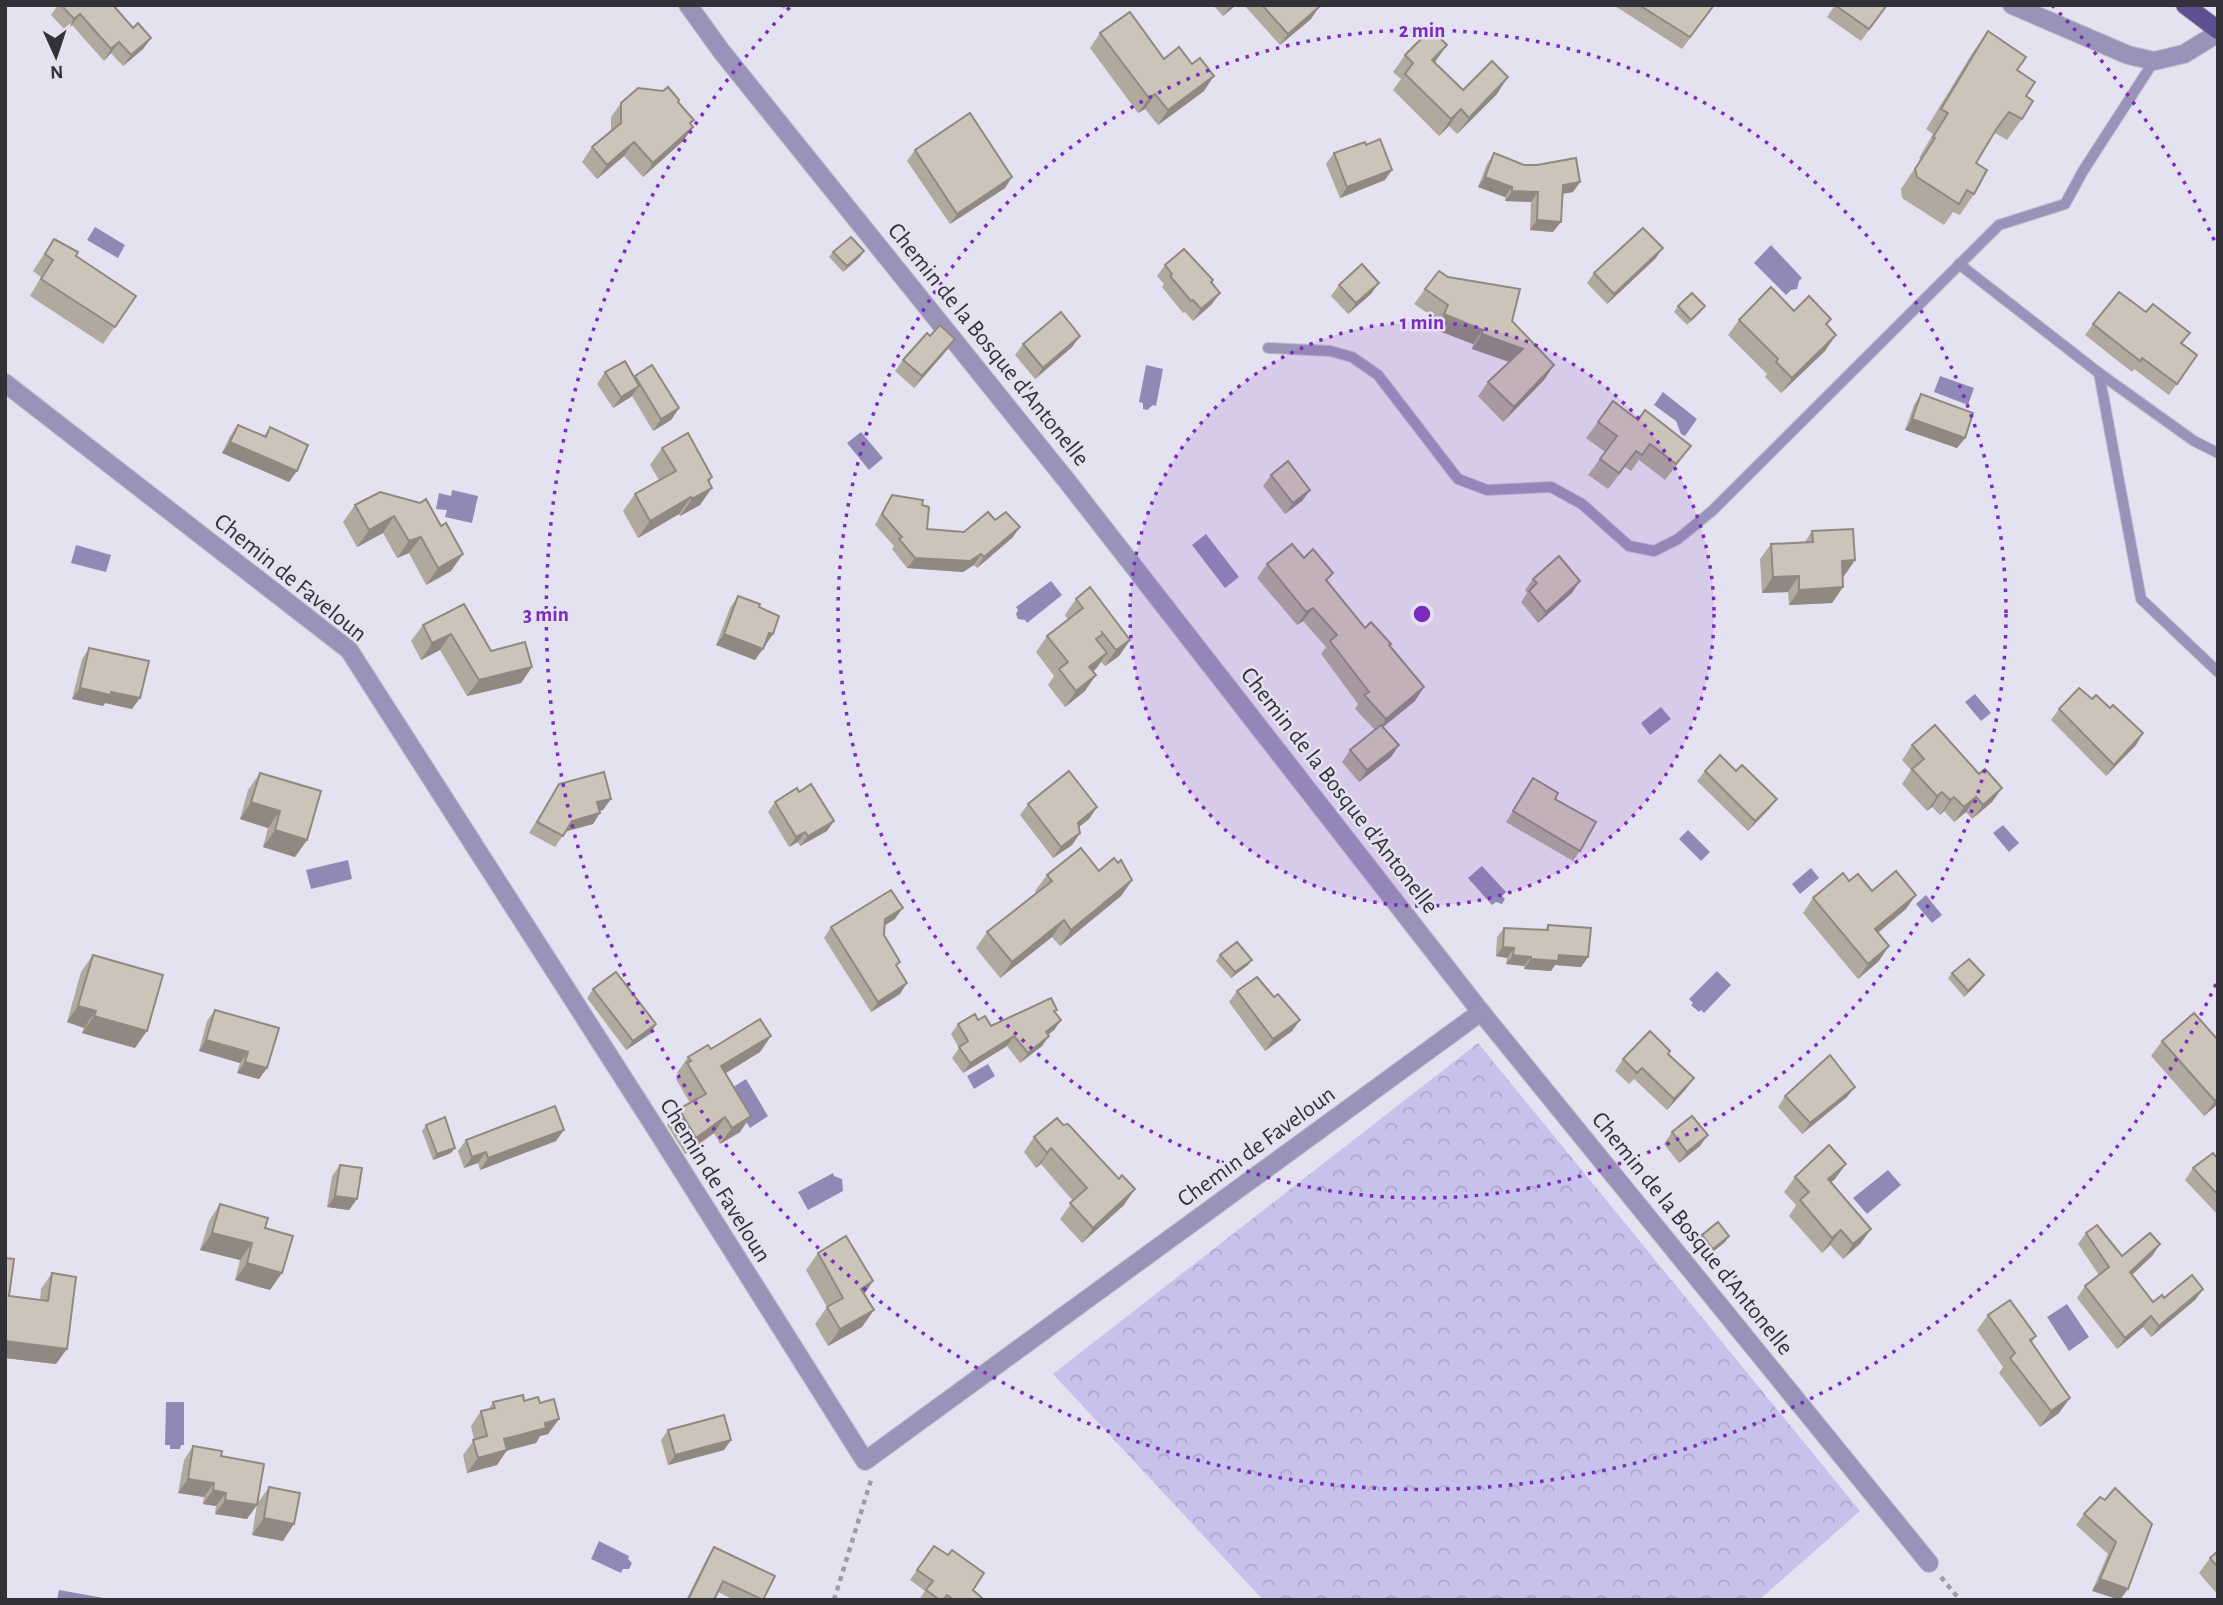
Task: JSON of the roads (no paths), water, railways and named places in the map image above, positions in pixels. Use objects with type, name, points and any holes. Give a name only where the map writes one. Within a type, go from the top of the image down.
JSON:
[{"type":"main road","points":[[2185,5],[2218,31]]},
{"type":"street","name":"Chemin de la Bosque d'Antonelle","points":[[688,5],[722,52],[1079,496],[1481,1012],[1929,1563]]},
{"type":"street","points":[[2012,5],[2128,55],[2154,61],[2184,54],[2218,31]]},
{"type":"street","name":"Chemin de Faveloun","points":[[5,383],[349,650],[656,1129],[864,1461],[1481,1012]]},
{"type":"lane","points":[[1268,348],[1330,351],[1352,357],[1378,375],[1458,479],[1487,490],[1551,487],[1582,504],[1629,546],[1654,551],[1678,538],[1712,511],[1999,225],[2065,204],[2154,61]]},
{"type":"lane","points":[[1959,264],[2099,373],[2194,441],[2218,453]]},
{"type":"lane","points":[[2099,373],[2141,599],[2218,672]]}]
